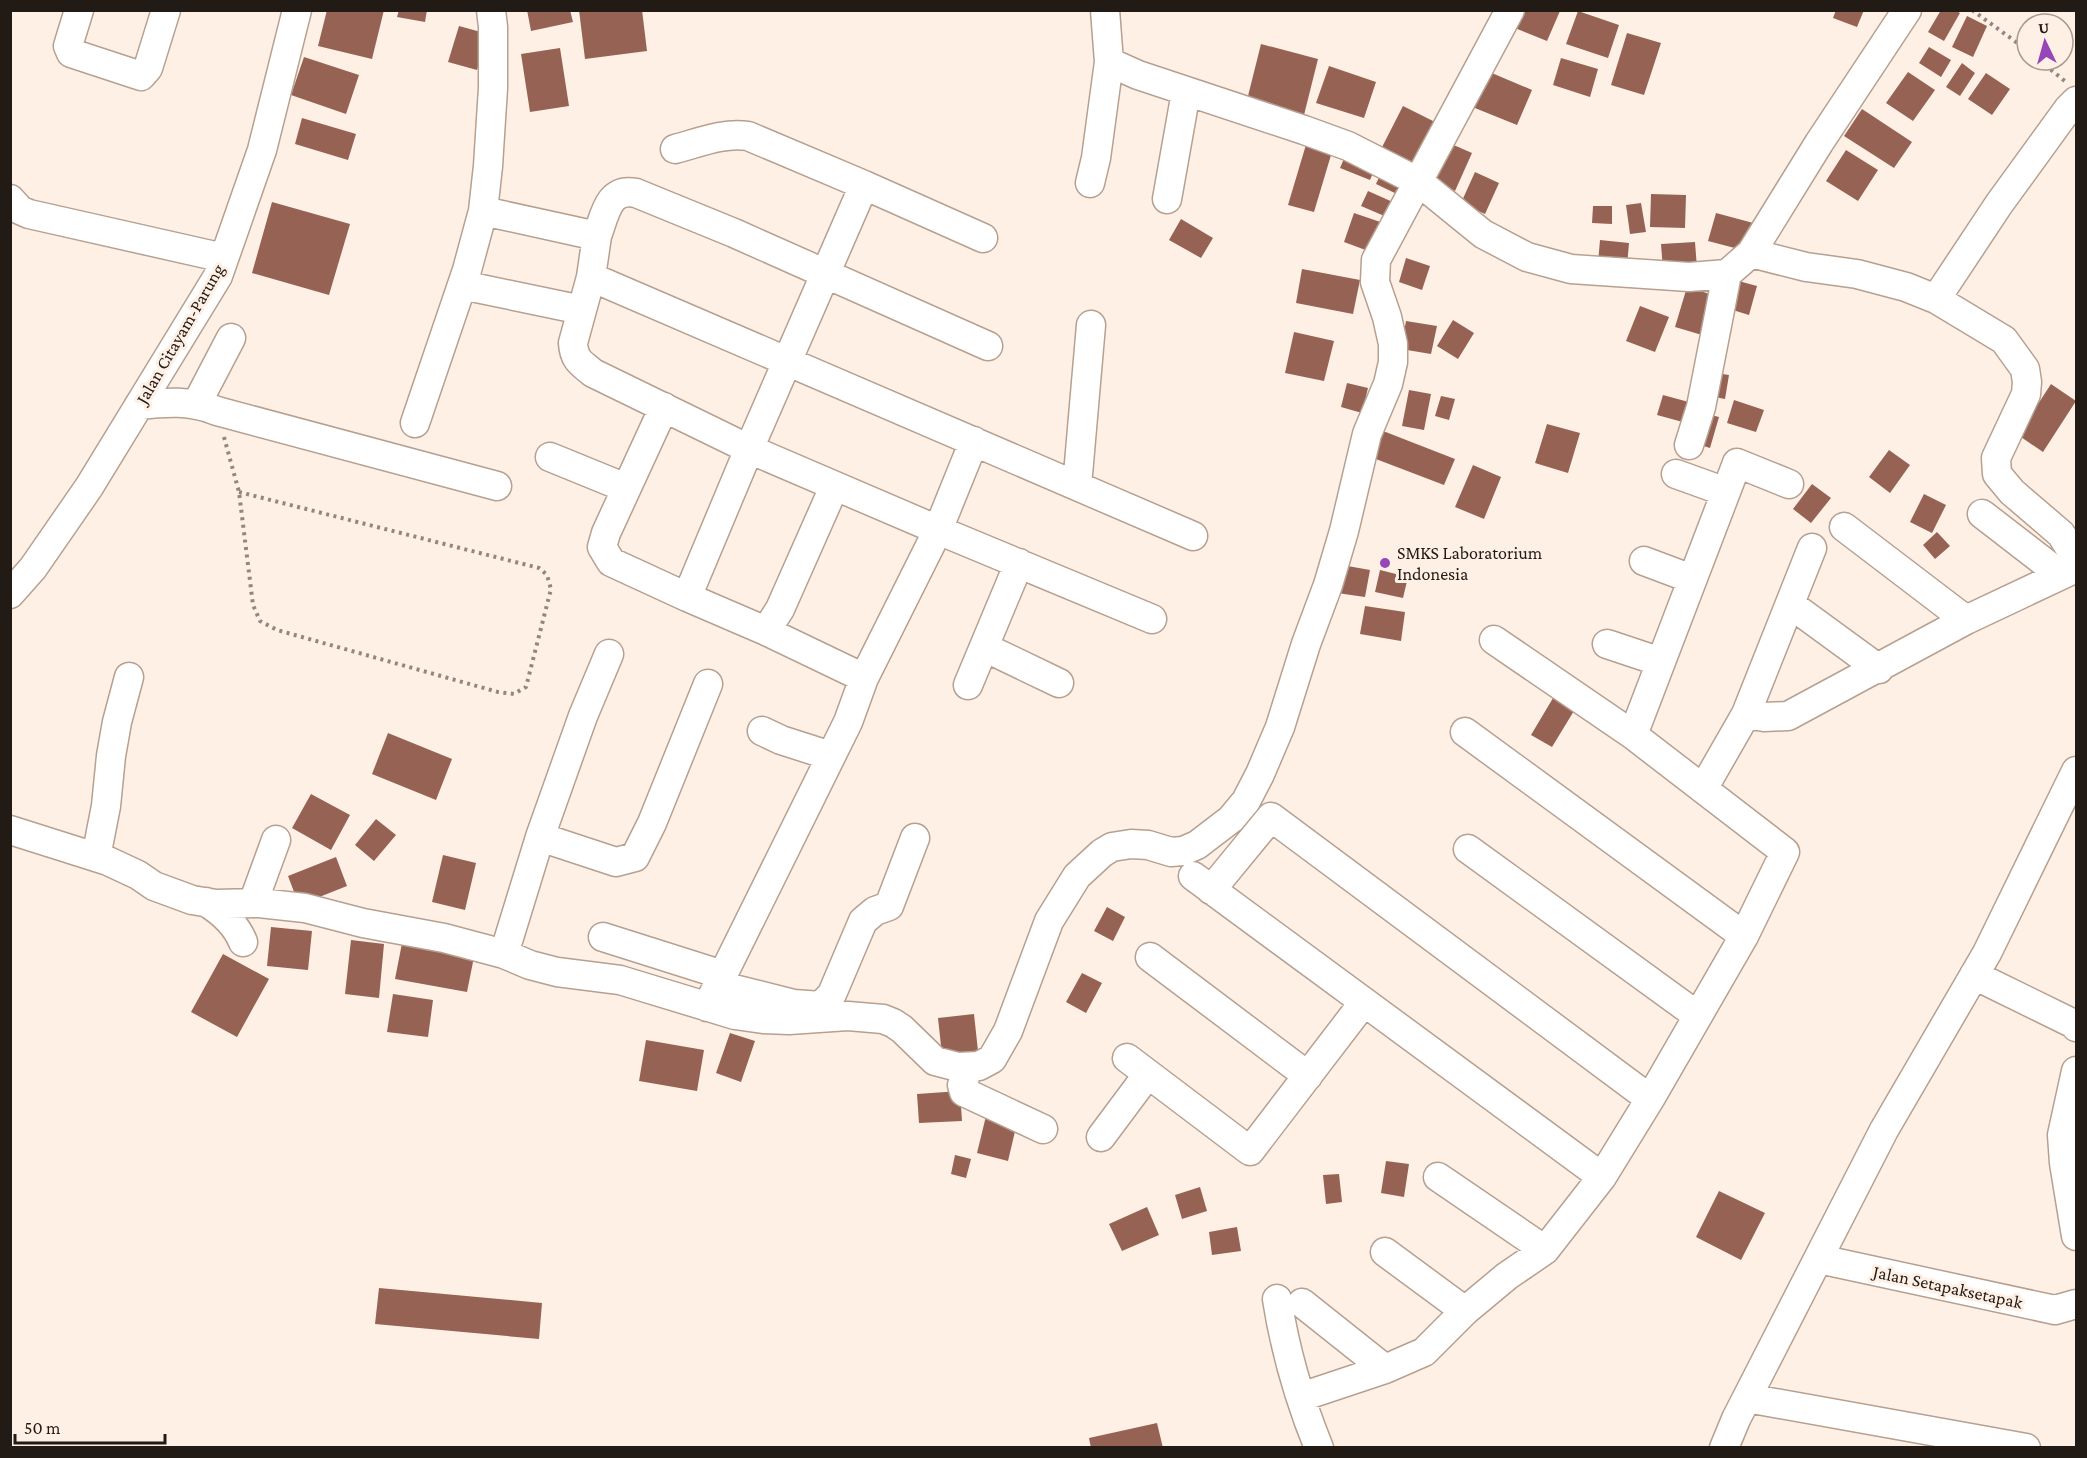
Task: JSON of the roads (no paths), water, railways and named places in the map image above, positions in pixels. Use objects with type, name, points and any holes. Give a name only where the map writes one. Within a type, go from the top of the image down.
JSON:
[{"type":"street","points":[[79,10],[68,46],[71,53],[141,76],[148,68],[166,10]]},
{"type":"street","name":"Jalan Citayam-Parung","points":[[10,594],[33,568],[89,487],[218,276],[262,150],[297,10]]},
{"type":"street","points":[[416,423],[462,285],[483,212],[493,88],[491,10]]},
{"type":"street","points":[[1090,183],[1096,158],[1109,62],[1105,10]]},
{"type":"street","points":[[603,937],[716,989],[735,1015],[789,1020],[848,1017],[883,1019],[902,1029],[935,1061],[969,1067],[979,1066],[992,1059],[1008,1031],[1049,921],[1077,876],[1102,853],[1112,848],[1131,844],[1148,845],[1171,852],[1183,851],[1197,845],[1231,819],[1246,801],[1280,727],[1306,644],[1328,585],[1344,531],[1367,434],[1388,384],[1393,362],[1393,344],[1375,282],[1376,260],[1510,10]]},
{"type":"street","points":[[1109,62],[1186,92],[1348,146],[1419,182],[1483,234],[1527,257],[1571,268],[1689,277],[1727,274],[1751,253],[1819,143],[1907,10]]},
{"type":"street","points":[[1167,199],[1186,92]]},
{"type":"street","points":[[1936,298],[1999,204],[2068,109],[2073,93]]},
{"type":"street","points":[[675,149],[737,134],[748,136],[983,238]]},
{"type":"street","points":[[687,597],[748,449],[864,186]]},
{"type":"street","points":[[988,346],[652,198],[625,191],[618,193],[612,200],[597,236],[591,277],[573,344],[574,354],[593,373],[748,449],[1152,619]]},
{"type":"street","points":[[10,199],[20,210],[29,214],[224,258]]},
{"type":"street","points":[[483,212],[597,236]]},
{"type":"street","points":[[1751,253],[1806,267],[1857,274],[1906,287],[1936,298],[2004,340],[2025,369],[2026,394],[1996,458],[1997,474],[2012,492],[2061,534],[2070,568]]},
{"type":"street","points":[[1689,445],[1701,407],[1727,274]]},
{"type":"street","points":[[591,277],[1193,537]]},
{"type":"street","points":[[462,285],[582,309]]},
{"type":"street","points":[[1077,486],[1091,325]]},
{"type":"street","points":[[206,408],[231,338]]},
{"type":"street","points":[[139,405],[169,402],[206,408],[497,486]]},
{"type":"street","points":[[663,408],[606,533],[602,547],[611,562],[766,631],[864,678]]},
{"type":"street","points":[[716,989],[848,722],[864,678],[938,530],[974,441]]},
{"type":"street","points":[[550,457],[626,488]]},
{"type":"street","points":[[1633,735],[1737,463],[1789,484]]},
{"type":"street","points":[[1676,474],[1726,492]]},
{"type":"street","points":[[766,631],[780,609],[834,487]]},
{"type":"street","points":[[1982,514],[2070,568]]},
{"type":"street","points":[[1844,527],[1966,620]]},
{"type":"street","points":[[1703,789],[1746,714],[1812,548]]},
{"type":"street","points":[[1644,561],[1692,579]]},
{"type":"street","points":[[968,685],[1019,563]]},
{"type":"street","points":[[1746,714],[1764,717],[1788,716],[1879,669],[1966,620],[2070,568]]},
{"type":"street","points":[[1790,604],[1879,669]]},
{"type":"street","points":[[1301,1397],[1385,1369],[1424,1352],[1465,1311],[1507,1276],[1545,1250],[1602,1177],[1650,1099],[1744,936],[1785,852],[1633,735],[1494,640]]},
{"type":"street","points":[[1607,644],[1660,662]]},
{"type":"street","points":[[984,647],[1059,683]]},
{"type":"street","points":[[504,954],[540,837],[583,716],[609,654]]},
{"type":"street","points":[[96,857],[106,806],[111,756],[129,677]]},
{"type":"street","points":[[540,837],[616,862],[634,857],[652,824],[708,684]]},
{"type":"street","points":[[762,731],[781,740],[831,756]]},
{"type":"street","points":[[1465,732],[1744,936]]},
{"type":"street","points":[[1724,1448],[1747,1398],[1884,1130],[1974,975],[2076,771]]},
{"type":"street","points":[[1602,1177],[1202,883],[1271,817],[1650,1099]]},
{"type":"street","points":[[10,830],[96,857],[138,875],[154,886],[206,902],[253,903],[305,908],[363,923],[444,938],[504,954],[557,972],[630,983],[716,989],[794,1004],[821,1006],[832,994],[863,921],[875,911],[889,906],[915,838]]},
{"type":"street","points":[[253,903],[276,840]]},
{"type":"street","points":[[1468,849],[1698,1016]]},
{"type":"street","points":[[206,902],[233,924],[243,942]]},
{"type":"street","points":[[1150,957],[1308,1076]]},
{"type":"street","points":[[1974,975],[2076,1027]]},
{"type":"street","points":[[1101,1137],[1138,1066],[1250,1151],[1364,1002]]},
{"type":"street","points":[[969,1067],[962,1085],[964,1092],[1043,1129]]},
{"type":"street","points":[[2076,1071],[2062,1136],[2076,1236]]},
{"type":"street","points":[[1438,1177],[1545,1250]]},
{"type":"street","points":[[1385,1252],[1465,1311]]},
{"type":"street","name":"Jalan Setapaksetapak","points":[[1819,1259],[2055,1310],[2076,1304]]},
{"type":"street","points":[[1319,1448],[1306,1417],[1286,1351],[1289,1301],[1385,1369]]},
{"type":"street","points":[[1747,1398],[2026,1448]]},
{"type":"place","name":"SMKS Laboratorium Indonesia","points":[[1385,563]]}]
